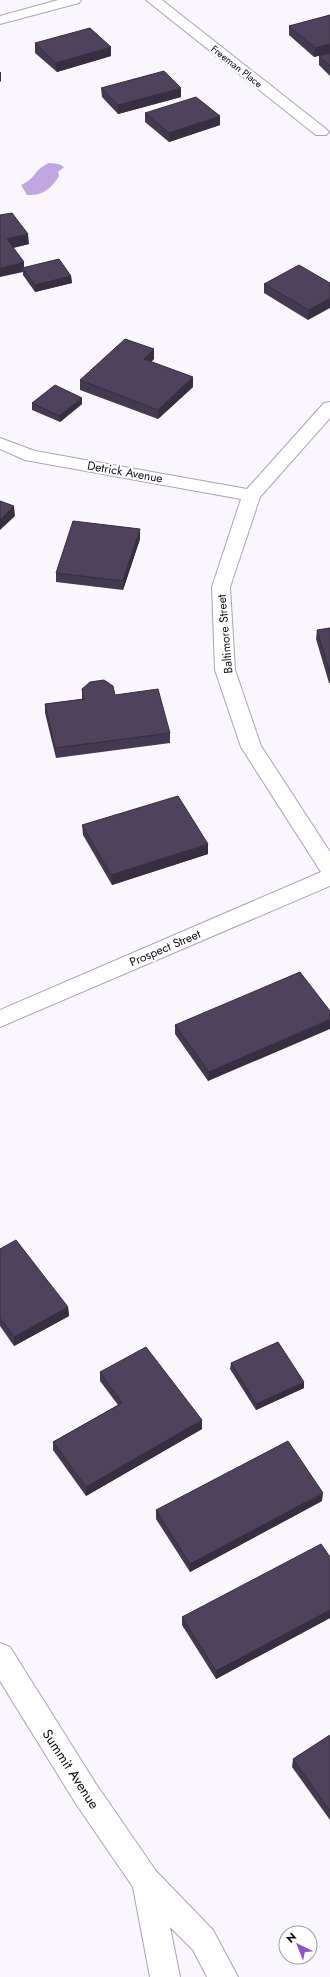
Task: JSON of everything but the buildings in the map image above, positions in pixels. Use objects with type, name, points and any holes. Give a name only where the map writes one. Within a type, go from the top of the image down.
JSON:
[{"type":"street","points":[[0,20],[74,0]]},
{"type":"street","name":"Freeman Place","points":[[153,0],[322,132]]},
{"type":"street","name":"Baltimore Street","points":[[330,407],[251,495],[221,586],[225,670],[251,748],[330,869]]},
{"type":"street","name":"Detrick Avenue","points":[[0,443],[31,456],[251,495]]},
{"type":"street","name":"Prospect Street","points":[[0,1019],[330,877]]},
{"type":"street","name":"Summit Avenue","points":[[0,1656],[86,1794],[146,1880],[203,1940],[223,1977]]},
{"type":"street","name":"Summit Avenue","points":[[146,1880],[165,1977]]},
{"type":"shaded area","points":[[49,163],[59,164],[64,167],[58,172],[59,176],[56,181],[50,188],[42,193],[27,195],[21,185],[30,180],[40,168]]}]
